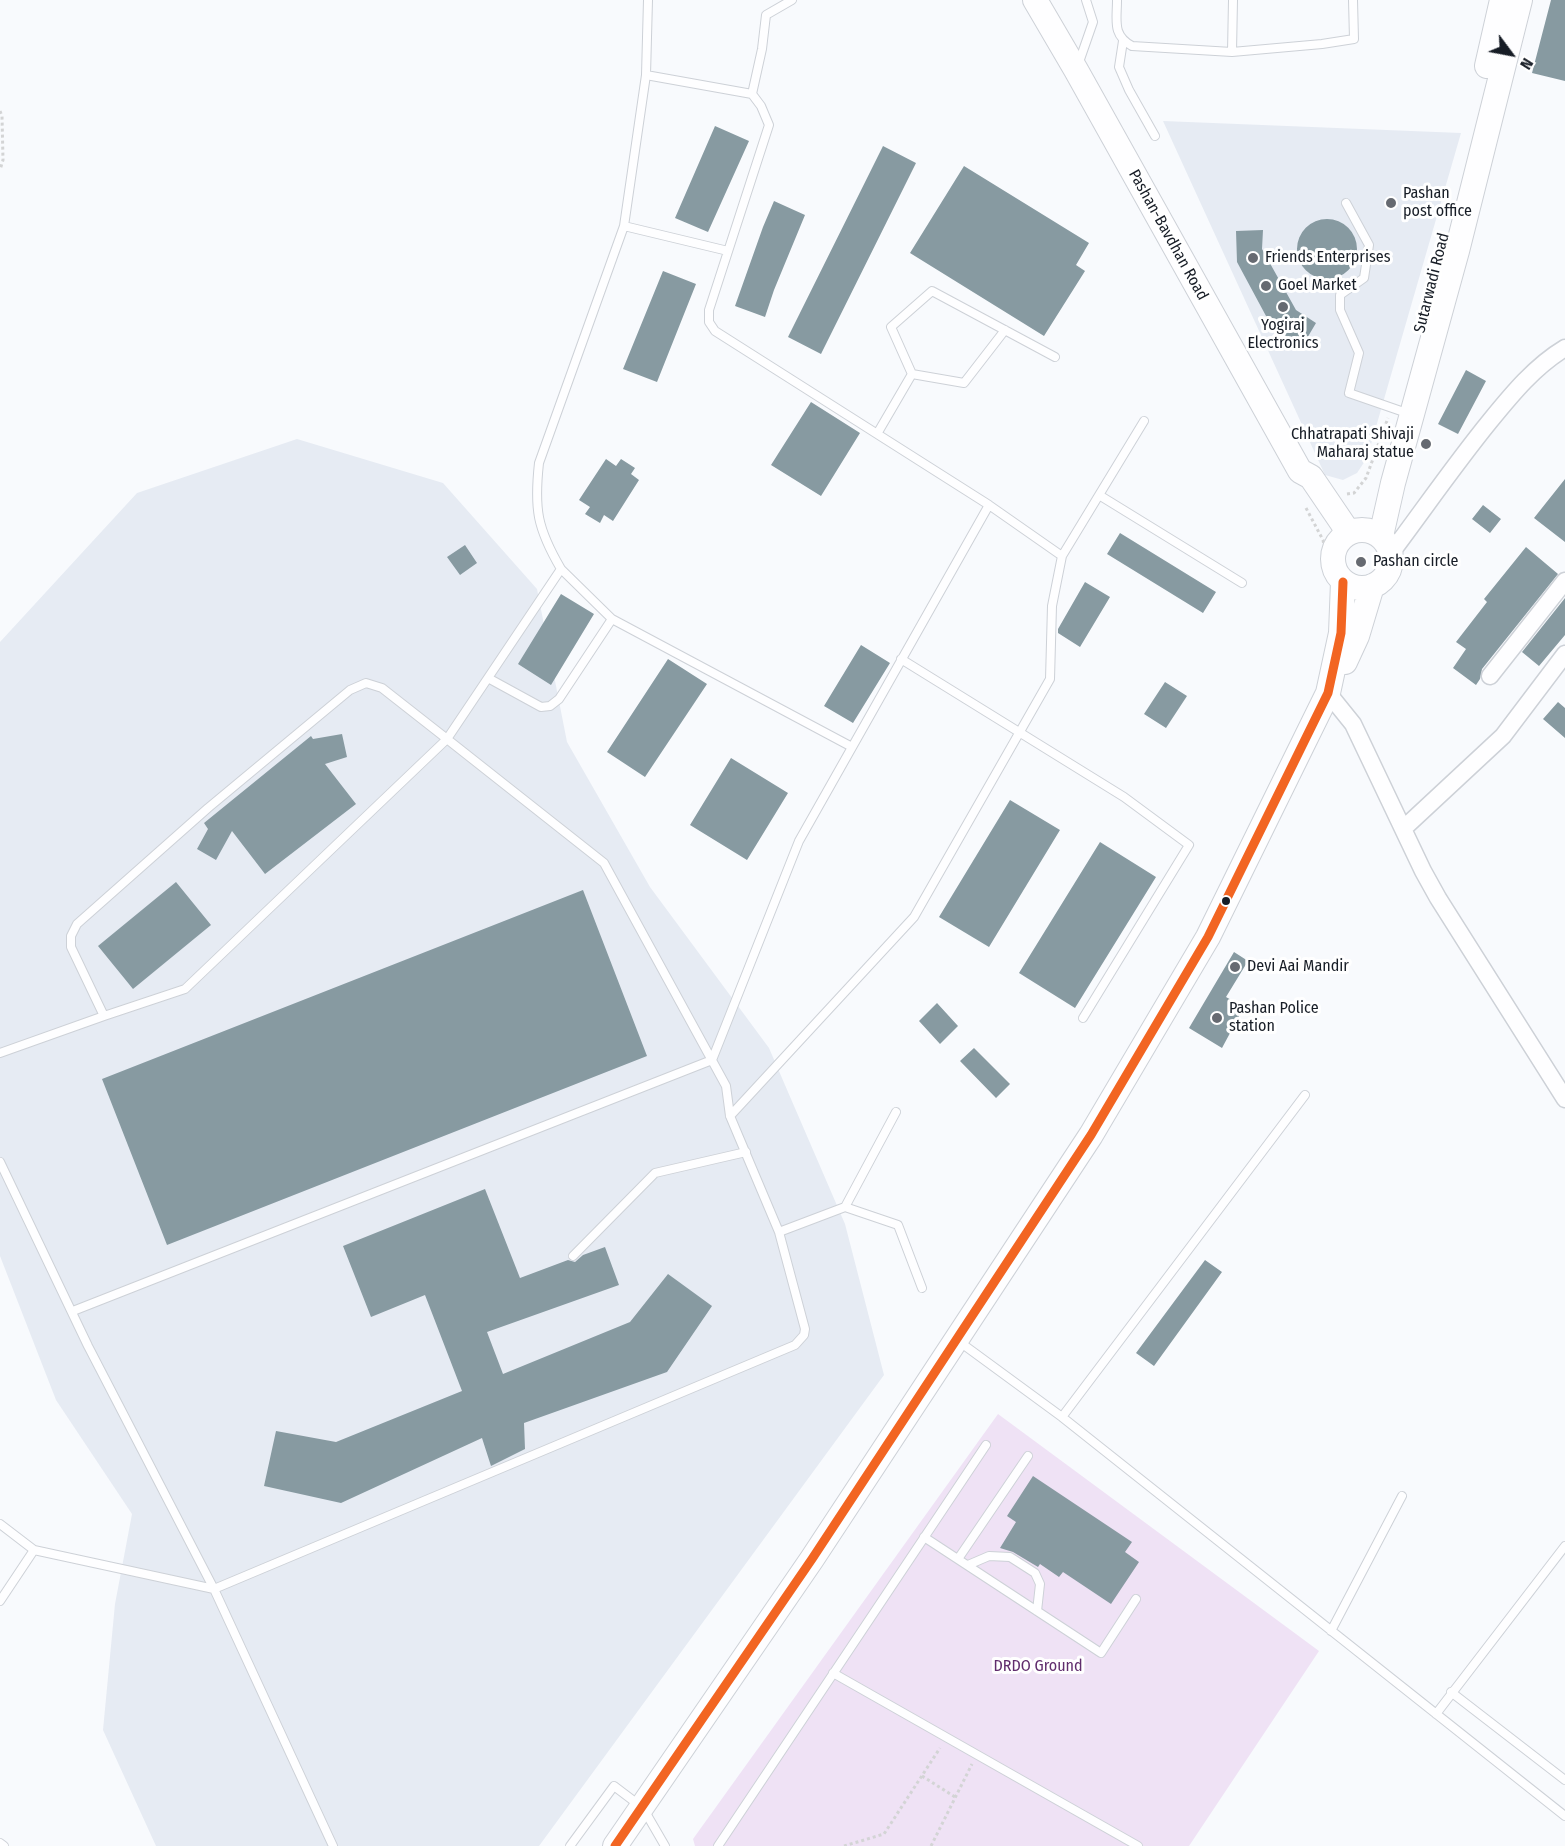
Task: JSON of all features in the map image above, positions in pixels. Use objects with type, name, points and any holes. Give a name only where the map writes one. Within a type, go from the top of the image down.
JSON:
[{"type":"main road","name":"Pashan-Bavdhan Road","points":[[1035,0],[1300,471],[1311,477],[1365,538]]},
{"type":"main road","name":"Sutarwadi Road","points":[[1365,538],[1502,0]]},
{"type":"main road","points":[[1330,687],[1341,633],[1337,574],[1333,564],[1333,554],[1365,538],[1460,240],[1520,0]]},
{"type":"main road","points":[[1336,577],[1352,587],[1362,588],[1381,581],[1388,573],[1391,563],[1365,538]]},
{"type":"main road","points":[[615,1846],[812,1559],[1091,1135],[1208,937],[1357,636],[1372,586]]},
{"type":"street","points":[[1365,538],[1471,444],[1515,390],[1562,354]]},
{"type":"street","points":[[1490,676],[1565,581]]},
{"type":"street","points":[[1403,829],[1503,736],[1565,654]]},
{"type":"street","points":[[1330,687],[1353,724],[1438,898],[1565,1099]]},
{"type":"lane","points":[[648,0],[646,75],[624,226],[539,463],[536,490],[537,514],[549,549],[561,569],[612,619],[852,747]]},
{"type":"lane","points":[[752,94],[762,49],[766,15],[792,0]]},
{"type":"lane","points":[[1076,70],[1093,22],[1086,0]]},
{"type":"lane","points":[[1117,0],[1118,31],[1123,41],[1132,46],[1232,52],[1354,39],[1353,0]]},
{"type":"lane","points":[[1232,52],[1233,0]]},
{"type":"lane","points":[[1123,41],[1119,67],[1155,136]]},
{"type":"lane","points":[[646,75],[752,94],[761,106],[768,125],[710,310],[709,322],[715,331],[988,505],[1062,556]]},
{"type":"lane","points":[[1346,203],[1369,245],[1365,278],[1340,295],[1341,310],[1359,353],[1349,393],[1396,409]]},
{"type":"lane","points":[[624,226],[728,251]]},
{"type":"lane","points":[[912,374],[891,327],[932,291],[1055,357]]},
{"type":"lane","points":[[912,374],[964,383],[1005,330]]},
{"type":"lane","points":[[877,434],[912,374]]},
{"type":"lane","points":[[730,1116],[914,918],[1050,679],[1052,606],[1062,556],[1144,421]]},
{"type":"lane","points":[[1098,495],[1242,583]]},
{"type":"lane","points":[[73,1311],[712,1060],[799,841],[988,505]]},
{"type":"lane","points":[[0,1053],[185,989],[447,739],[561,569]]},
{"type":"lane","points":[[488,678],[541,707],[550,706],[559,699],[612,619]]},
{"type":"lane","points":[[901,659],[1124,797],[1189,845],[1083,1018]]},
{"type":"lane","points":[[0,1524],[34,1550],[214,1589],[795,1345],[804,1335],[805,1323],[779,1232],[730,1116],[726,1086],[604,863],[382,688],[366,683],[350,690],[208,808],[77,924],[71,936],[71,947],[104,1016]]},
{"type":"lane","points":[[1062,1417],[1305,1095]]},
{"type":"lane","points":[[845,1207],[896,1112]]},
{"type":"lane","points":[[573,1256],[655,1173],[746,1152]]},
{"type":"lane","points":[[0,1162],[88,1346],[214,1589],[333,1846]]},
{"type":"lane","points":[[779,1232],[845,1207],[898,1225],[922,1288]]},
{"type":"lane","points":[[957,1340],[1062,1417],[1565,1816]]},
{"type":"lane","points":[[718,1846],[986,1444]]},
{"type":"lane","points":[[958,1559],[1029,1456]]},
{"type":"lane","points":[[1331,1631],[1402,1496]]},
{"type":"lane","points":[[924,1537],[1101,1653],[1136,1599]]},
{"type":"lane","points":[[1436,1714],[1565,1546]]},
{"type":"lane","points":[[0,1601],[34,1550]]},
{"type":"lane","points":[[968,1565],[989,1556],[1010,1557],[1035,1573],[1040,1584],[1036,1611]]},
{"type":"lane","points":[[833,1673],[1138,1846]]},
{"type":"lane","points":[[1451,1692],[1565,1780]]},
{"type":"lane","points":[[570,1846],[614,1786],[643,1808],[665,1846]]},
{"type":"lane","points":[[0,1843],[4,1846]]},
{"type":"path","points":[[0,111],[3,160],[0,170]]},
{"type":"path","points":[[1340,495],[1354,493],[1366,478],[1396,409]]},
{"type":"path","points":[[1301,498],[1323,540],[1336,577]]},
{"type":"path","points":[[844,1846],[884,1834],[947,1737]]},
{"type":"path","points":[[931,1846],[977,1755]]},
{"type":"path","points":[[921,1776],[955,1797]]},
{"type":"shaded area","points":[[1163,121],[1461,133],[1367,458],[1357,473],[1343,480],[1325,475]]},
{"type":"shaded area","points":[[297,439],[443,483],[537,589],[567,742],[650,887],[769,1048],[845,1224],[884,1375],[539,1846],[156,1846],[103,1730],[115,1604],[132,1514],[56,1400],[0,1256],[0,642],[137,493]]},
{"type":"green space","name":"DRDO Ground","points":[[998,1414],[1319,1651],[1189,1846],[695,1846],[693,1839]]},
{"type":"building","points":[[1551,0],[1565,0],[1565,81],[1532,73]]},
{"type":"building","points":[[715,126],[749,141],[708,232],[675,218]]},
{"type":"building","points":[[883,146],[916,163],[821,354],[788,337]]},
{"type":"building","points":[[964,166],[1089,243],[1076,265],[1085,271],[1044,336],[910,253]]},
{"type":"building","points":[[774,201],[805,215],[765,317],[735,306]]},
{"type":"building","points":[[1321,219],[1333,219],[1349,227],[1355,237],[1357,249],[1355,261],[1349,271],[1333,279],[1321,279],[1305,271],[1297,255],[1297,243],[1305,227]]},
{"type":"building","name":"Goel Market","points":[[1263,230],[1262,249],[1296,310],[1316,323],[1303,345],[1273,329],[1237,262],[1236,231]]},
{"type":"building","points":[[663,271],[696,284],[657,382],[623,369]]},
{"type":"building","points":[[1466,370],[1486,381],[1458,434],[1438,424]]},
{"type":"building","points":[[811,402],[860,433],[821,496],[771,465]]},
{"type":"building","points":[[606,459],[616,466],[621,459],[635,468],[631,474],[639,480],[613,521],[604,515],[600,523],[585,514],[590,507],[579,500]]},
{"type":"building","points":[[1565,479],[1565,542],[1534,518]]},
{"type":"building","points":[[1483,505],[1501,519],[1490,533],[1472,519]]},
{"type":"building","points":[[1120,533],[1216,592],[1203,613],[1107,554]]},
{"type":"building","points":[[465,545],[477,563],[460,575],[447,557]]},
{"type":"building","points":[[1526,547],[1558,574],[1482,669],[1476,685],[1453,668],[1466,649],[1456,642],[1487,602],[1484,599]]},
{"type":"building","points":[[1085,582],[1110,597],[1080,647],[1058,633],[1058,629]]},
{"type":"building","points":[[561,594],[594,614],[551,685],[518,664]]},
{"type":"building","points":[[1565,598],[1565,635],[1539,666],[1522,652]]},
{"type":"building","points":[[861,645],[890,663],[853,723],[824,706]]},
{"type":"building","points":[[668,659],[707,684],[645,777],[607,752]]},
{"type":"building","points":[[1165,682],[1187,696],[1166,728],[1144,714]]},
{"type":"building","points":[[1558,702],[1565,708],[1565,738],[1543,719]]},
{"type":"building","points":[[342,734],[347,757],[325,764],[356,804],[265,874],[232,831],[216,860],[197,849],[208,829],[204,823],[311,736],[313,739]]},
{"type":"building","points":[[731,758],[788,793],[747,860],[690,825]]},
{"type":"building","points":[[1010,800],[1060,830],[989,947],[939,917]]},
{"type":"building","points":[[1100,842],[1156,877],[1075,1008],[1019,973]]},
{"type":"building","points":[[176,882],[211,925],[133,989],[98,946]]},
{"type":"building","points":[[583,890],[647,1056],[167,1245],[102,1079]]},
{"type":"building","name":"Pashan Police station","points":[[1234,952],[1248,961],[1226,997],[1244,1007],[1222,1048],[1189,1028]]},
{"type":"building","points":[[937,1003],[958,1026],[940,1044],[919,1021]]},
{"type":"building","points":[[974,1048],[1010,1084],[996,1098],[960,1061]]},
{"type":"building","points":[[485,1189],[520,1278],[568,1260],[575,1262],[583,1255],[605,1247],[619,1285],[487,1332],[503,1374],[630,1322],[668,1274],[712,1306],[667,1372],[524,1423],[525,1449],[491,1466],[482,1438],[341,1503],[264,1486],[276,1431],[336,1442],[462,1391],[425,1295],[371,1317],[343,1246]]},
{"type":"building","points":[[1205,1260],[1222,1272],[1154,1366],[1136,1353]]},
{"type":"building","points":[[1033,1476],[1132,1542],[1125,1552],[1139,1562],[1111,1604],[1063,1572],[1059,1577],[1040,1564],[1038,1567],[1013,1552],[1000,1548],[1016,1522],[1007,1516]]},
{"type":"transit line","points":[[615,1846],[812,1559],[1091,1135],[1208,937],[1328,693],[1341,633],[1343,582]]},
{"type":"place","name":"Pashan post office","points":[[1391,203]]},
{"type":"place","name":"Friends Enterprises","points":[[1253,258]]},
{"type":"place","name":"Goel Market","points":[[1266,286]]},
{"type":"place","name":"Yogiraj Electronics","points":[[1283,307]]},
{"type":"place","name":"Chhatrapati Shivaji Maharaj statue","points":[[1426,444]]},
{"type":"place","name":"Pashan circle","points":[[1361,562]]},
{"type":"place","name":"Devi Aai Mandir","points":[[1235,967]]},
{"type":"place","name":"Pashan Police station","points":[[1217,1018]]}]
